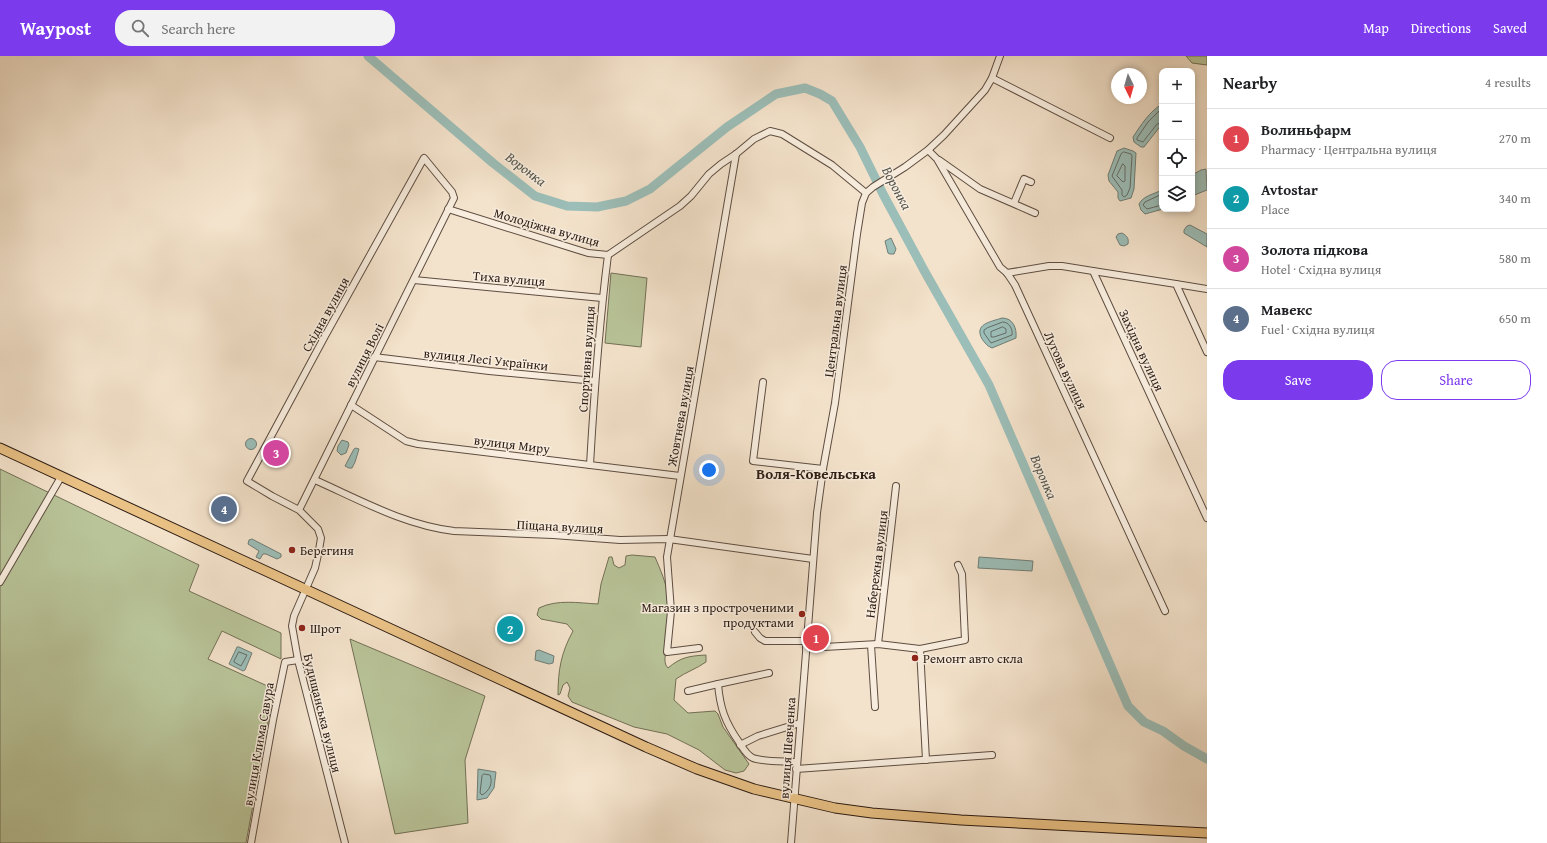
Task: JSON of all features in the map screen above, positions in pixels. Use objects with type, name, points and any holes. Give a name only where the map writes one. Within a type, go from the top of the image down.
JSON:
[{"type":"highway","points":[[0,448],[690,766],[754,789],[794,800],[872,813],[961,820],[1207,833]]},
{"type":"street","name":"Центральна вулиця","points":[[807,648],[817,514],[823,469],[835,403],[862,204],[866,193],[873,186],[905,167],[928,150],[978,99],[992,78],[1000,56]]},
{"type":"street","points":[[992,78],[1110,138]]},
{"type":"street","name":"Молодіжна вулиця","points":[[448,209],[588,253],[608,255],[680,206],[691,196],[709,174],[721,164],[754,140],[770,131],[782,134],[832,165],[866,193]]},
{"type":"street","name":"Лугова вулиця","points":[[928,150],[937,159],[1000,267],[1007,273],[1015,285],[1164,611]]},
{"type":"street","name":"Жовтнева вулиця","points":[[699,648],[667,652],[671,611],[666,565],[669,540],[736,154]]},
{"type":"street","name":"вулиця Волі","points":[[299,510],[454,198],[452,192],[424,158]]},
{"type":"street","name":"Східна вулиця","points":[[247,481],[325,336],[424,158]]},
{"type":"street","points":[[937,159],[980,188],[1035,213]]},
{"type":"street","points":[[1014,203],[1024,179],[1032,182]]},
{"type":"street","name":"Спортивна вулиця","points":[[590,464],[602,298],[608,255]]},
{"type":"street","points":[[1007,273],[1049,266],[1062,266],[1207,289]]},
{"type":"street","name":"Західна вулиця","points":[[1093,271],[1207,518]]},
{"type":"street","name":"Тиха вулиця","points":[[414,280],[602,298]]},
{"type":"street","points":[[1176,284],[1207,352]]},
{"type":"street","name":"вулиця Лесі Українки","points":[[374,357],[489,372],[595,381]]},
{"type":"street","points":[[763,382],[753,461],[823,469]]},
{"type":"street","name":"вулиця Миру","points":[[351,405],[406,441],[418,444],[680,476]]},
{"type":"street","points":[[0,582],[61,477]]},
{"type":"street","name":"Піщана вулиця","points":[[315,480],[397,517],[438,529],[620,540],[669,540],[813,559]]},
{"type":"street","name":"Будищанська вулиця","points":[[247,481],[299,510],[318,529],[321,538],[320,550],[315,568],[294,616],[292,626],[298,660],[345,843]]},
{"type":"street","name":"Набережна вулиця","points":[[878,644],[896,486]]},
{"type":"street","points":[[755,632],[765,641],[807,648],[878,644],[920,649],[966,640],[962,574],[958,565]]},
{"type":"street","points":[[871,644],[875,708]]},
{"type":"street","name":"вулиця Шевченка","points":[[791,843],[796,766],[807,648]]},
{"type":"street","points":[[920,649],[926,760]]},
{"type":"street","name":"вулиця Клима Савура","points":[[251,843],[285,662],[298,660]]},
{"type":"street","points":[[688,691],[769,673]]},
{"type":"street","points":[[718,684],[719,700],[727,724],[747,755],[755,758],[796,766],[926,760],[992,755]]},
{"type":"street","points":[[740,745],[758,736],[800,723]]},
{"type":"green space","points":[[1186,56],[1207,56],[1207,65],[1192,63]]},
{"type":"green space","points":[[611,273],[647,278],[641,347],[605,343]]},
{"type":"green space","points":[[0,469],[199,565],[189,591],[281,633],[281,659],[222,631],[208,659],[274,689],[246,843],[0,843]]},
{"type":"green space","points":[[632,555],[655,557],[665,582],[668,609],[668,644],[665,662],[668,668],[677,661],[695,656],[706,655],[706,662],[676,679],[674,700],[688,713],[715,711],[718,714],[723,727],[749,764],[744,771],[736,773],[725,770],[699,750],[667,734],[634,727],[572,702],[568,696],[570,688],[567,682],[563,685],[560,694],[558,695],[561,662],[573,631],[567,624],[541,619],[537,615],[539,608],[553,603],[576,602],[598,604],[601,584],[609,557],[612,557],[614,565],[619,568],[625,565],[626,556]]},
{"type":"green space","points":[[350,639],[485,696],[465,760],[468,823],[395,834]]},
{"type":"water","points":[[1159,106],[1159,128],[1144,147],[1141,147],[1134,142],[1133,137],[1142,123]]},
{"type":"water","points":[[1124,148],[1136,153],[1134,189],[1131,198],[1120,201],[1118,198],[1118,192],[1109,181],[1108,175],[1117,151]]},
{"type":"water","points":[[1206,169],[1207,190],[1195,195],[1195,173]]},
{"type":"water","points":[[1159,191],[1159,210],[1145,214],[1141,210],[1139,204],[1146,197]]},
{"type":"water","points":[[1190,225],[1207,234],[1207,247],[1184,233],[1187,226]]},
{"type":"water","points":[[1122,233],[1128,239],[1128,244],[1124,246],[1120,245],[1116,237],[1118,234]]},
{"type":"water","points":[[891,238],[896,249],[894,254],[888,253],[885,241]]},
{"type":"water","points":[[1006,318],[1014,324],[1016,338],[992,348],[982,339],[980,330],[984,324]]},
{"type":"water","points":[[251,438],[255,440],[257,444],[255,448],[251,450],[247,448],[245,444],[247,440]]},
{"type":"water","points":[[342,440],[348,442],[349,445],[346,453],[341,455],[337,451]]},
{"type":"water","points":[[356,448],[359,449],[355,462],[352,468],[349,468],[345,466]]},
{"type":"water","points":[[252,539],[281,554],[281,557],[277,559],[263,554],[260,559],[256,557],[259,551],[248,544],[249,540]]},
{"type":"water","points":[[979,557],[1033,561],[1032,571],[978,568]]},
{"type":"water","points":[[237,647],[252,653],[245,670],[243,671],[229,664]]},
{"type":"water","points":[[539,650],[554,656],[553,663],[549,664],[535,660],[536,651]]},
{"type":"water","points":[[478,769],[496,772],[494,788],[487,798],[477,800]]},
{"type":"waterway","name":"Воронка","points":[[368,56],[493,163],[535,196],[567,206],[597,207],[626,201],[650,189],[727,127],[776,94],[805,88],[832,101],[860,147],[883,194],[925,272],[989,385],[1128,706],[1144,722],[1163,731],[1184,746],[1207,759]]},
{"type":"place","name":"Золота підкова","points":[[276,453]]},
{"type":"place","name":"Мавекс","points":[[224,509]]},
{"type":"place","name":"Берегиня","points":[[292,550]]},
{"type":"place","name":"Магазин з простроченими продуктами","points":[[802,614]]},
{"type":"place","name":"Шрот","points":[[302,628]]},
{"type":"place","name":"Avtostar","points":[[510,629]]},
{"type":"place","name":"Волиньфарм","points":[[816,638]]},
{"type":"place","name":"Ремонт авто скла","points":[[915,658]]},
{"type":"district","name":"Воля-Ковельська","points":[[816,474]]}]
